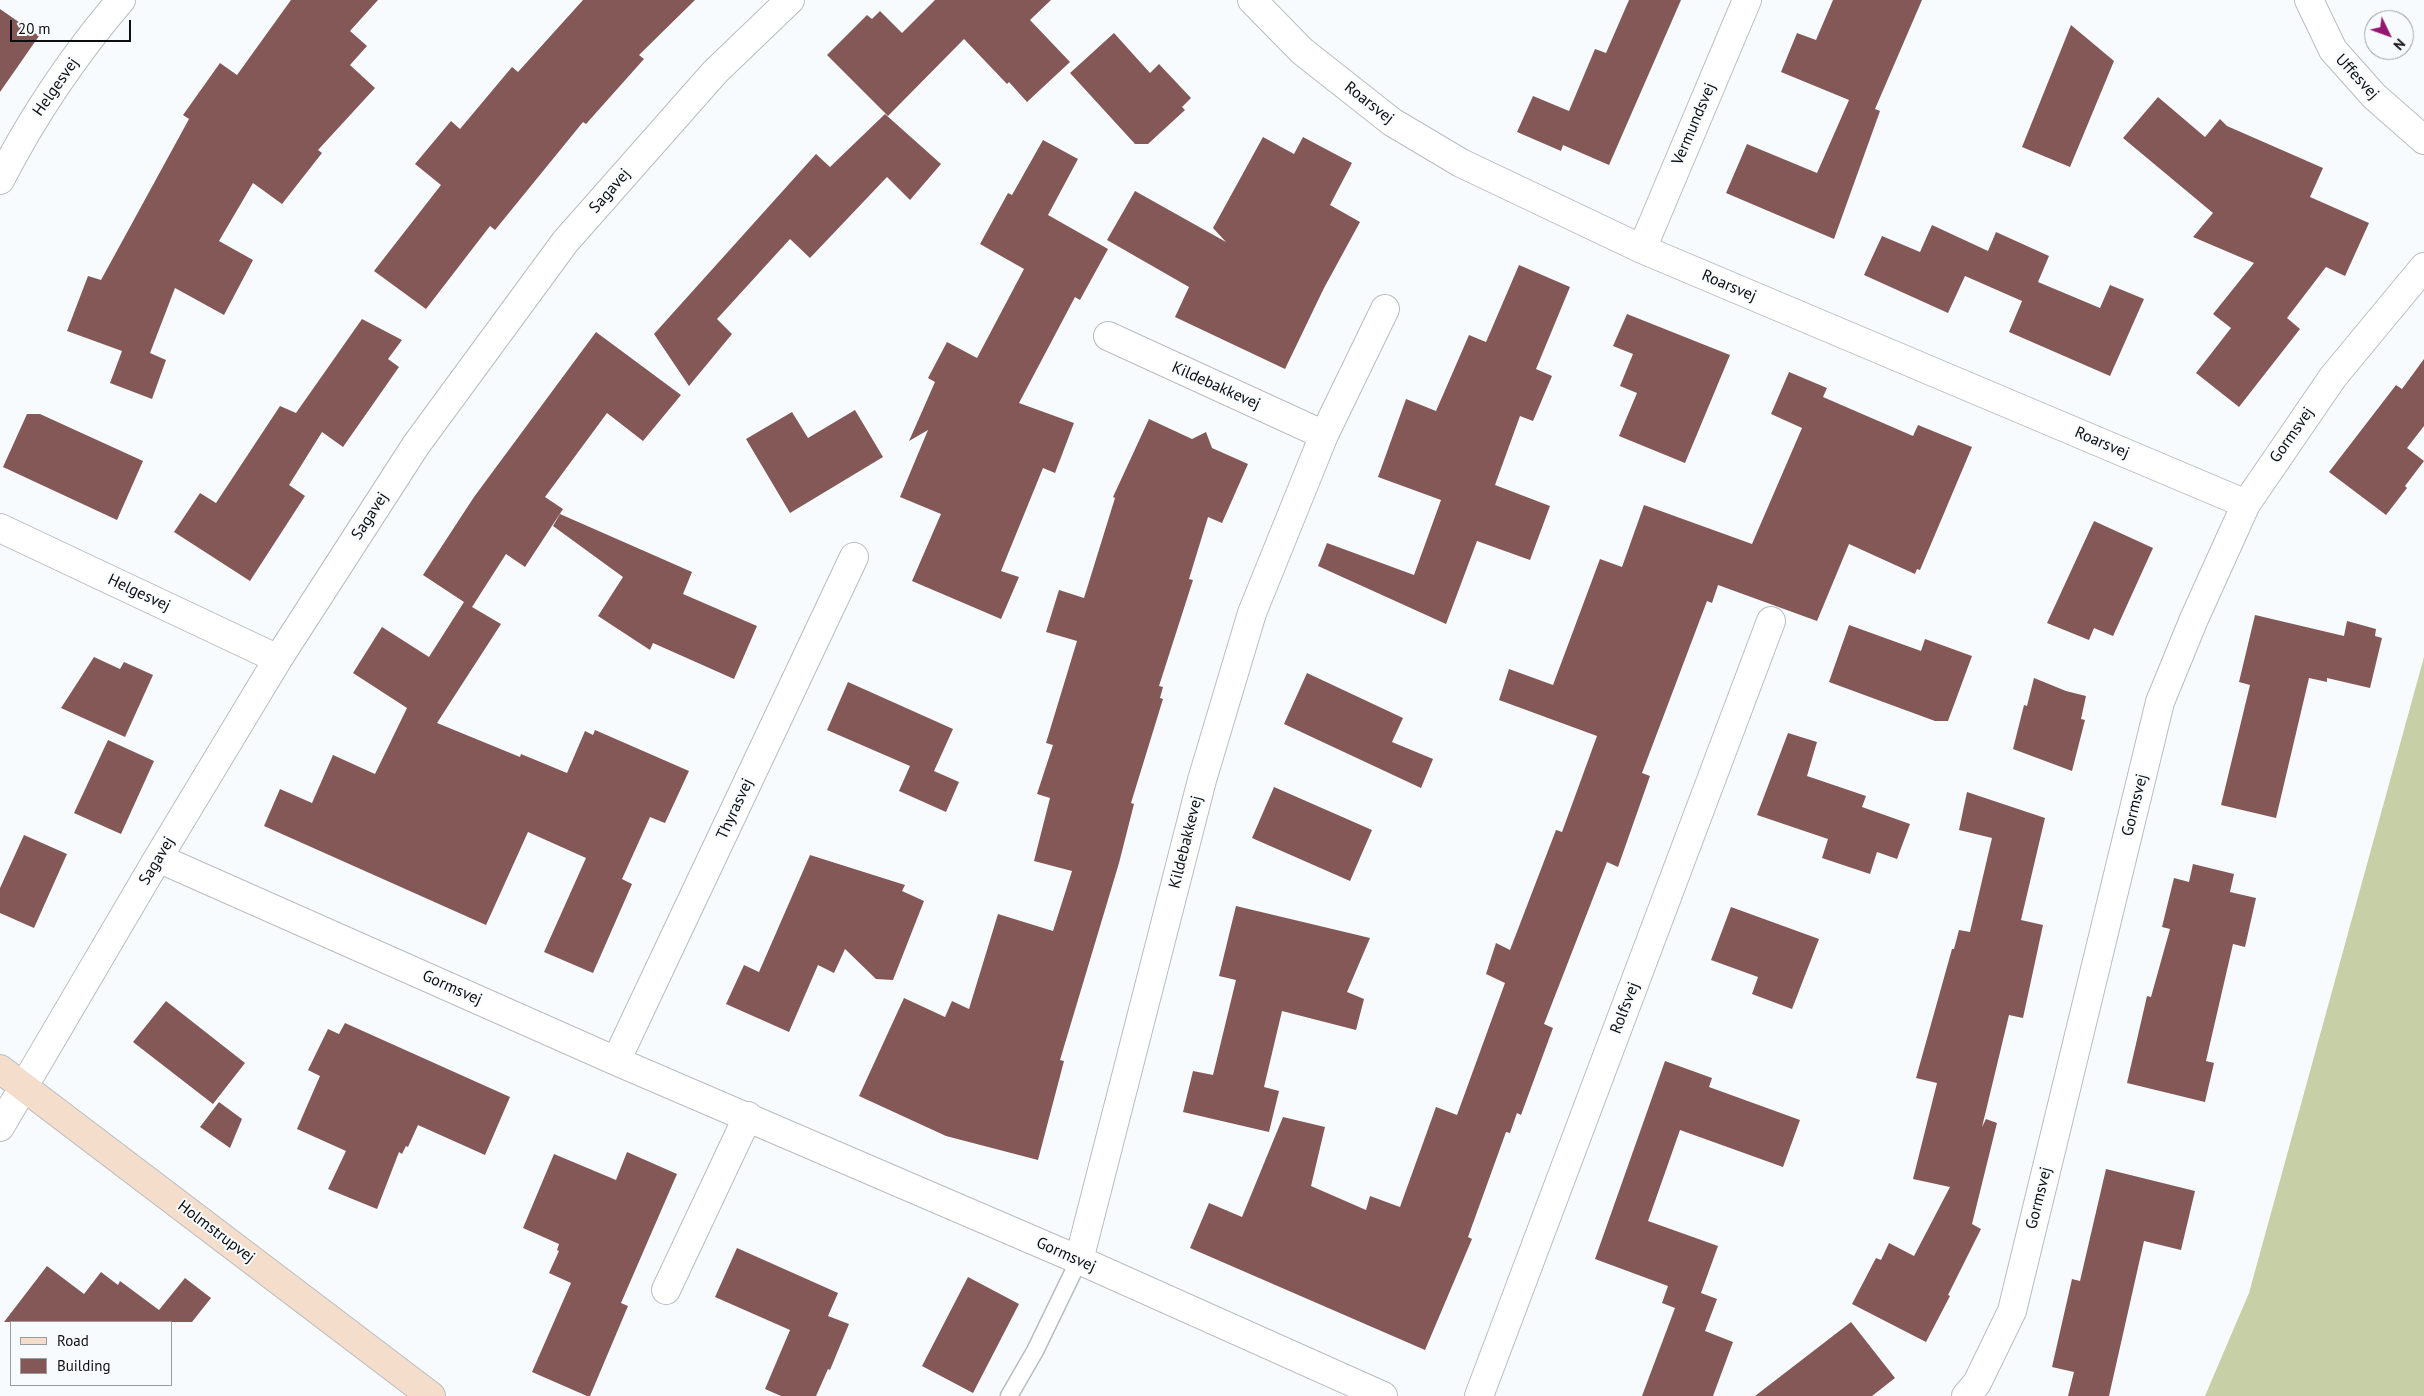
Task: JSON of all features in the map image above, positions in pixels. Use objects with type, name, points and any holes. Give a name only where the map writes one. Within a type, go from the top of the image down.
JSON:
[{"type":"street","name":"Helgesvej","points":[[0,180],[28,126],[98,26],[121,0]]},
{"type":"street","name":"Sagavej","points":[[0,1127],[158,858],[278,659],[416,445],[565,242],[715,72],[790,0]]},
{"type":"street","name":"Roarsvej","points":[[1252,0],[1302,51],[1392,122],[1460,163],[1642,249],[2246,504]]},
{"type":"street","name":"Vermundsvej","points":[[1642,249],[1747,0]]},
{"type":"street","name":"Uffesvej","points":[[2309,0],[2332,50],[2374,96],[2424,140]]},
{"type":"street","name":"Gormsvej","points":[[1966,1396],[1977,1383],[2012,1311],[2160,702],[2194,618],[2246,504],[2333,377],[2424,267]]},
{"type":"street","name":"Kildebakkevej","points":[[1079,1260],[1204,770],[1252,613],[1324,435],[1385,309]]},
{"type":"street","name":"Kildebakkevej","points":[[1108,336],[1324,435]]},
{"type":"street","name":"Helgesvej","points":[[0,528],[278,659]]},
{"type":"street","name":"Thyrasvej","points":[[616,1061],[854,557]]},
{"type":"street","name":"Rolfsvej","points":[[1479,1396],[1771,621]]},
{"type":"street","name":"Gormsvej","points":[[158,858],[616,1061],[748,1116],[1079,1260],[1383,1396]]},
{"type":"street","name":"Holmstrupvej","points":[[0,1069],[431,1396]]},
{"type":"street","points":[[666,1290],[748,1116]]},
{"type":"lane","points":[[1009,1396],[1035,1351],[1079,1260]]},
{"type":"green space","points":[[2424,657],[2424,1396],[2205,1396],[2249,1293]]},
{"type":"building","points":[[291,0],[378,0],[350,31],[367,46],[350,65],[375,88],[318,150],[322,153],[282,204],[253,183],[219,241],[253,260],[224,315],[175,288],[150,353],[166,360],[152,399],[110,383],[122,351],[67,331],[88,276],[101,280],[189,119],[183,115],[220,63],[237,75]]},
{"type":"building","points":[[583,0],[695,0],[639,55],[644,59],[586,124],[583,122],[495,230],[490,226],[426,309],[374,271],[441,185],[415,164],[451,121],[460,129],[512,67],[518,72]]},
{"type":"building","points":[[935,0],[1051,0],[1030,20],[1070,62],[1027,102],[964,39],[888,116],[827,55],[867,15],[872,19],[880,11],[902,33]]},
{"type":"building","points":[[1629,0],[1681,0],[1609,165],[1563,145],[1561,151],[1517,132],[1533,96],[1569,111],[1595,49],[1606,53]]},
{"type":"building","points":[[1833,0],[1922,0],[1875,109],[1880,111],[1834,239],[1726,193],[1747,144],[1817,173],[1849,100],[1781,72],[1797,33],[1816,40]]},
{"type":"building","points":[[0,9],[39,36],[0,92]]},
{"type":"building","points":[[2071,25],[2114,61],[2070,167],[2022,147]]},
{"type":"building","points":[[1114,33],[1150,73],[1159,64],[1191,98],[1182,107],[1185,110],[1148,144],[1135,144],[1070,73]]},
{"type":"building","points":[[2158,97],[2205,137],[2220,119],[2227,126],[2323,168],[2310,197],[2369,223],[2345,276],[2326,267],[2287,318],[2300,329],[2239,407],[2196,373],[2231,328],[2213,314],[2254,263],[2193,237],[2213,213],[2123,138]]},
{"type":"building","points":[[885,114],[941,164],[910,200],[887,177],[810,258],[790,239],[717,319],[732,334],[689,386],[654,334],[816,154],[830,167]]},
{"type":"building","points":[[1263,137],[1294,154],[1303,137],[1352,163],[1330,205],[1360,222],[1324,288],[1285,369],[1175,317],[1189,287],[1107,240],[1135,191],[1226,242],[1213,228]]},
{"type":"building","points":[[1043,140],[1078,159],[1048,215],[1108,249],[1080,300],[1075,297],[1019,403],[1074,423],[1055,473],[1043,468],[1001,571],[1019,577],[1001,619],[912,581],[941,514],[900,497],[928,430],[909,441],[935,382],[928,378],[947,342],[977,358],[1024,269],[980,244],[1008,193],[1012,195]]},
{"type":"building","points":[[1932,225],[1988,251],[1996,232],[2049,256],[2038,282],[2100,308],[2110,285],[2144,299],[2110,376],[2009,332],[2022,301],[1965,276],[1948,313],[1864,275],[1882,236],[1920,252]]},
{"type":"building","points":[[1519,265],[1570,287],[1536,369],[1552,376],[1533,421],[1520,416],[1495,485],[1550,506],[1530,560],[1477,541],[1446,624],[1318,566],[1327,543],[1414,575],[1441,500],[1378,477],[1406,399],[1436,411],[1469,335],[1486,342]]},
{"type":"building","points":[[1627,314],[1730,355],[1685,463],[1619,436],[1637,393],[1620,386],[1633,354],[1613,346]]},
{"type":"building","points":[[362,319],[402,340],[388,359],[399,367],[343,447],[322,432],[289,485],[305,496],[250,581],[174,532],[200,493],[216,503],[280,406],[296,413]]},
{"type":"building","points":[[596,332],[681,395],[643,441],[607,413],[545,497],[563,509],[525,567],[506,554],[472,607],[501,624],[437,723],[520,757],[521,754],[567,773],[585,731],[593,735],[595,730],[689,771],[665,823],[650,817],[622,879],[632,884],[593,973],[544,952],[586,858],[528,832],[486,925],[264,826],[280,789],[312,803],[333,755],[375,774],[407,708],[353,673],[382,627],[429,657],[464,602],[423,575],[474,497]]},
{"type":"building","points":[[2424,359],[2424,426],[2407,448],[2424,461],[2405,486],[2407,488],[2386,515],[2329,472],[2396,385],[2402,389]]},
{"type":"building","points":[[1789,372],[1827,388],[1823,397],[1913,436],[1918,425],[1972,447],[1920,570],[1917,569],[1915,574],[1849,544],[1817,621],[1718,585],[1712,603],[1707,601],[1642,773],[1650,776],[1618,867],[1607,862],[1544,1024],[1553,1028],[1521,1115],[1517,1113],[1510,1133],[1506,1132],[1468,1237],[1472,1239],[1425,1350],[1190,1248],[1209,1203],[1242,1217],[1283,1117],[1325,1127],[1311,1186],[1366,1210],[1370,1196],[1400,1207],[1436,1107],[1457,1115],[1505,983],[1486,974],[1496,943],[1510,950],[1556,830],[1562,832],[1597,736],[1499,700],[1509,669],[1553,685],[1600,559],[1622,567],[1644,505],[1752,544],[1802,428],[1771,414]]},
{"type":"building","points":[[855,410],[883,457],[790,513],[746,439],[792,412],[808,438]]},
{"type":"building","points":[[27,414],[40,414],[143,461],[117,520],[3,467]]},
{"type":"building","points":[[1149,419],[1192,439],[1206,432],[1212,448],[1248,464],[1222,523],[1208,517],[1189,579],[1193,580],[1159,686],[1163,687],[1160,698],[1163,699],[1131,803],[1134,804],[1119,863],[1060,1060],[1064,1061],[1038,1160],[946,1136],[859,1096],[904,998],[945,1017],[952,1001],[969,1009],[998,914],[1053,931],[1072,871],[1034,861],[1050,798],[1037,794],[1053,745],[1046,743],[1077,641],[1046,632],[1059,590],[1084,598],[1115,498],[1113,497]]},
{"type":"building","points":[[560,514],[692,572],[683,594],[757,626],[734,679],[653,643],[650,650],[598,616],[623,577],[553,526]]},
{"type":"building","points":[[2094,521],[2153,548],[2113,636],[2094,628],[2089,640],[2047,623]]},
{"type":"building","points":[[2255,615],[2344,636],[2347,621],[2376,629],[2375,636],[2382,638],[2370,688],[2327,678],[2327,682],[2309,678],[2276,818],[2221,805],[2250,685],[2239,682]]},
{"type":"building","points":[[1849,625],[1921,651],[1925,639],[1972,656],[1948,721],[1935,721],[1829,682]]},
{"type":"building","points":[[94,657],[120,669],[124,662],[153,675],[125,737],[61,708]]},
{"type":"building","points":[[1307,673],[1403,718],[1392,742],[1433,759],[1421,788],[1284,724]]},
{"type":"building","points":[[2034,678],[2066,691],[2086,696],[2081,719],[2085,720],[2072,771],[2013,749],[2024,705],[2027,706]]},
{"type":"building","points":[[848,682],[953,729],[934,771],[959,782],[946,812],[899,791],[910,766],[827,730]]},
{"type":"building","points":[[1788,733],[1817,742],[1807,776],[1866,796],[1862,807],[1910,824],[1897,859],[1877,852],[1870,874],[1822,858],[1828,839],[1757,815]]},
{"type":"building","points":[[108,740],[154,761],[121,834],[74,813]]},
{"type":"building","points":[[1274,787],[1372,830],[1350,881],[1252,838]]},
{"type":"building","points":[[1967,792],[2045,818],[2021,920],[2043,925],[2023,1018],[2009,1015],[1982,1127],[1986,1119],[1997,1123],[1972,1224],[1981,1229],[1926,1342],[1852,1304],[1876,1258],[1881,1260],[1889,1243],[1914,1256],[1950,1187],[1913,1179],[1937,1083],[1916,1078],[1959,930],[1970,932],[1992,838],[1959,830]]},
{"type":"building","points":[[24,835],[67,854],[34,928],[0,913],[0,888]]},
{"type":"building","points":[[810,855],[905,885],[902,891],[924,901],[893,980],[876,979],[845,949],[834,973],[818,965],[789,1032],[726,1004],[744,965],[759,972]]},
{"type":"building","points":[[2193,864],[2234,874],[2230,892],[2256,898],[2245,947],[2233,944],[2206,1061],[2214,1063],[2205,1102],[2127,1083],[2147,996],[2151,997],[2170,929],[2162,927],[2174,878],[2189,882]]},
{"type":"building","points":[[1236,906],[1370,938],[1347,992],[1364,999],[1356,1030],[1282,1011],[1264,1087],[1279,1091],[1269,1132],[1183,1112],[1193,1071],[1213,1075],[1236,980],[1219,976]]},
{"type":"building","points":[[1731,907],[1819,939],[1792,1009],[1752,994],[1758,977],[1711,960]]},
{"type":"building","points":[[166,1001],[245,1063],[213,1104],[133,1042]]},
{"type":"building","points":[[345,1023],[510,1097],[485,1155],[418,1125],[408,1147],[406,1146],[402,1154],[399,1152],[377,1209],[328,1189],[346,1151],[297,1129],[320,1076],[308,1070],[328,1029],[339,1034]]},
{"type":"building","points":[[1665,1061],[1712,1078],[1709,1087],[1800,1120],[1783,1167],[1680,1130],[1648,1221],[1718,1246],[1701,1293],[1717,1299],[1705,1331],[1733,1342],[1713,1396],[1642,1396],[1675,1308],[1662,1303],[1668,1286],[1595,1259]]},
{"type":"building","points":[[219,1102],[242,1119],[230,1148],[200,1127]]},
{"type":"building","points":[[627,1152],[677,1174],[621,1303],[628,1306],[590,1396],[587,1396],[532,1372],[571,1283],[549,1273],[559,1251],[557,1250],[559,1244],[523,1228],[554,1154],[616,1180]]},
{"type":"building","points":[[2106,1169],[2195,1191],[2181,1250],[2144,1241],[2109,1396],[2068,1396],[2074,1372],[2052,1367],[2072,1279],[2080,1281]]},
{"type":"building","points":[[737,1248],[838,1293],[828,1316],[849,1324],[830,1370],[828,1369],[816,1396],[781,1396],[765,1389],[790,1330],[715,1297]]},
{"type":"building","points":[[47,1266],[84,1294],[101,1272],[118,1285],[120,1281],[159,1310],[185,1278],[211,1298],[192,1322],[4,1322]]},
{"type":"building","points":[[968,1277],[1019,1304],[973,1393],[922,1366]]},
{"type":"building","points":[[1851,1322],[1895,1378],[1872,1396],[1755,1396]]}]
